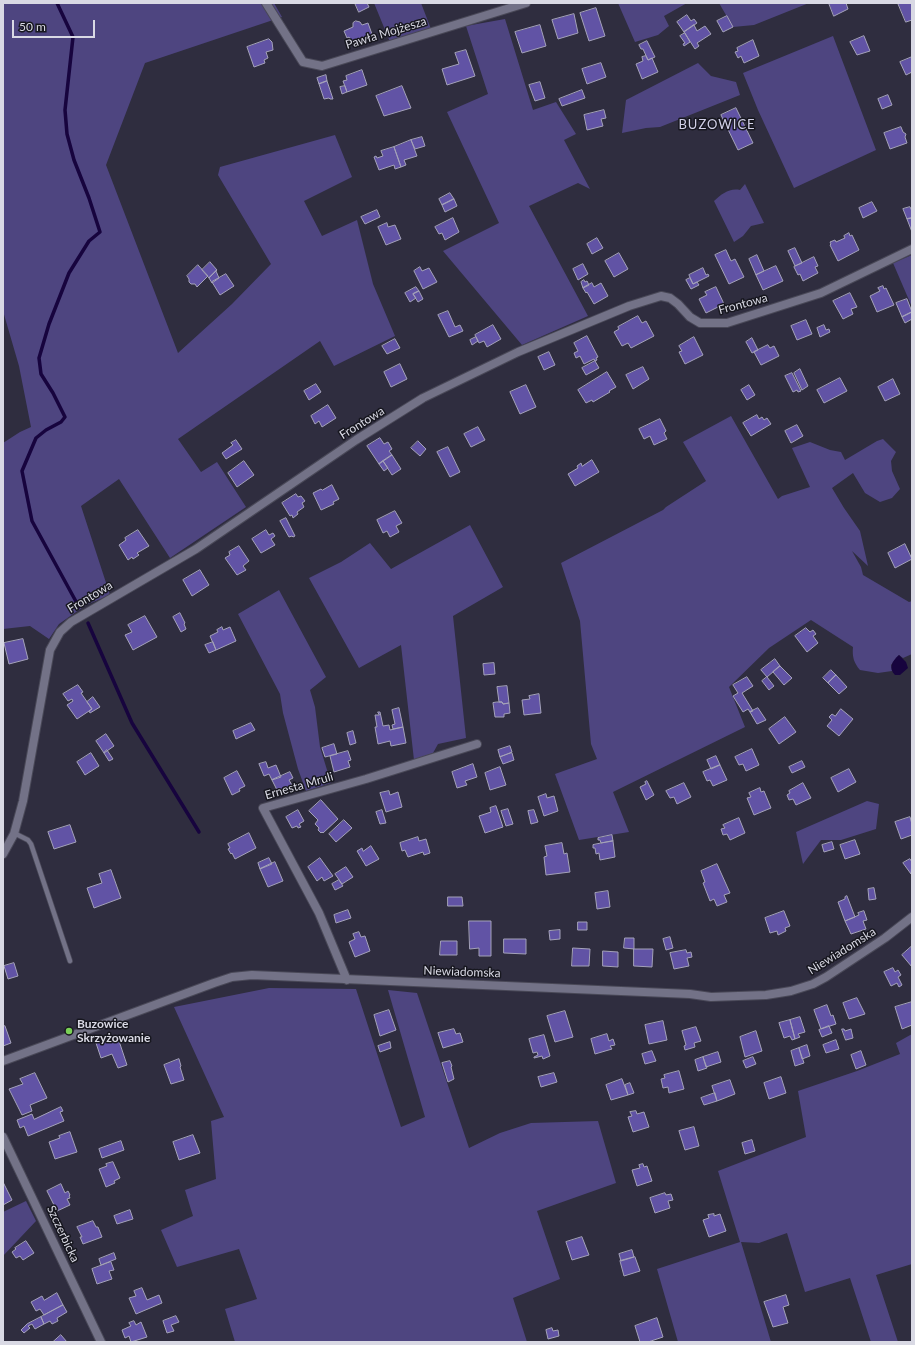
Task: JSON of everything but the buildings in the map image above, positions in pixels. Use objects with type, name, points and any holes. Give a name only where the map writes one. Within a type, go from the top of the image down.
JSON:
[{"type":"street","name":"Pawła Mojżesza","points":[[266,3],[303,62],[322,66],[526,3]]},
{"type":"street","name":"Frontowa","points":[[3,854],[14,833],[23,801],[50,650],[60,632],[72,622],[196,549],[356,440],[423,398],[518,352],[629,306],[661,296],[670,298],[690,317],[700,324],[726,323],[821,293],[912,249]]},
{"type":"street","name":"Ernesta Mruli","points":[[347,980],[319,913],[263,808],[366,779],[477,744]]},
{"type":"street","name":"Niewiadomska","points":[[3,1061],[214,983],[232,977],[252,975],[690,994],[711,997],[766,995],[791,991],[813,984],[885,938],[912,917]]},
{"type":"street","name":"Szczerbicka","points":[[3,1137],[101,1342]]},
{"type":"lane","points":[[14,833],[28,840],[31,844],[70,961]]},
{"type":"shaded area","points":[[3,3],[274,3],[282,17],[145,63],[106,165],[178,353],[232,304],[271,264],[218,175],[220,167],[335,135],[352,177],[304,201],[322,236],[357,220],[373,284],[395,336],[334,366],[320,341],[178,439],[201,472],[217,462],[246,507],[170,558],[119,479],[81,506],[110,595],[86,605],[59,624],[49,639],[30,626],[3,629],[3,443],[31,427],[19,366],[3,311]]},
{"type":"shaded area","points":[[374,3],[421,3],[431,29],[390,42]]},
{"type":"shaded area","points":[[618,3],[687,3],[664,16],[669,26],[658,35],[635,42]]},
{"type":"shaded area","points":[[719,3],[809,3],[754,25],[733,27]]},
{"type":"shaded area","points":[[505,19],[533,110],[556,102],[576,134],[564,140],[590,189],[578,183],[529,206],[588,316],[522,345],[443,251],[499,223],[447,112],[488,94],[466,26]]},
{"type":"shaded area","points":[[833,36],[876,150],[794,188],[758,110],[743,73]]},
{"type":"shaded area","points":[[698,63],[711,76],[736,82],[740,95],[660,127],[622,133],[626,100]]},
{"type":"shaded area","points":[[745,184],[764,223],[751,226],[743,236],[734,242],[714,201],[729,191],[740,190]]},
{"type":"shaded area","points":[[912,255],[912,307],[893,263]]},
{"type":"shaded area","points":[[731,416],[778,499],[782,496],[810,487],[792,448],[810,442],[830,450],[841,452],[845,460],[883,439],[896,452],[891,461],[892,471],[900,489],[892,498],[880,502],[865,493],[853,473],[832,488],[860,531],[868,566],[852,551],[861,567],[863,575],[909,602],[912,601],[912,654],[903,658],[899,655],[891,665],[892,671],[878,673],[860,670],[854,660],[853,647],[811,620],[769,648],[729,687],[745,727],[613,792],[629,832],[579,840],[555,774],[597,759],[591,744],[580,621],[561,563],[663,510],[706,481],[683,442]]},
{"type":"shaded area","points":[[470,525],[503,587],[453,616],[466,738],[438,744],[433,753],[414,760],[401,645],[359,668],[309,578],[341,562],[370,543],[391,569]]},
{"type":"shaded area","points":[[279,590],[326,677],[310,690],[315,707],[320,747],[331,783],[306,791],[298,769],[283,713],[280,694],[238,614]]},
{"type":"shaded area","points":[[899,655],[906,662],[908,668],[900,675],[895,675],[891,667],[894,660]]},
{"type":"shaded area","points":[[867,801],[879,804],[876,829],[841,840],[821,840],[803,864],[796,832]]},
{"type":"shaded area","points":[[269,988],[356,989],[401,1127],[425,1117],[388,990],[417,993],[469,1148],[500,1133],[531,1123],[598,1121],[616,1183],[537,1211],[560,1279],[513,1298],[527,1342],[235,1342],[225,1309],[257,1299],[239,1249],[177,1267],[161,1230],[193,1216],[185,1190],[216,1179],[211,1121],[224,1117],[174,1007]]},
{"type":"shaded area","points":[[912,1034],[912,1264],[876,1275],[898,1342],[871,1342],[850,1278],[805,1292],[787,1233],[759,1243],[741,1242],[771,1342],[678,1342],[657,1269],[740,1242],[718,1171],[806,1137],[798,1091],[857,1071],[900,1054],[896,1043]]},
{"type":"shaded area","points":[[26,1201],[36,1221],[3,1256],[3,1212]]},
{"type":"waterway","points":[[57,3],[73,37],[65,110],[67,134],[74,160],[89,198],[100,232],[89,241],[69,273],[49,324],[39,358],[41,374],[53,393],[65,417],[61,422],[46,430],[36,438],[22,471],[32,521],[79,607]]},
{"type":"waterway","points":[[88,623],[132,723],[199,832]]},
{"type":"place","name":"Buzowice Skrzyżowanie","points":[[69,1031]]},
{"type":"district","name":"BUZOWICE","points":[[717,125]]}]
